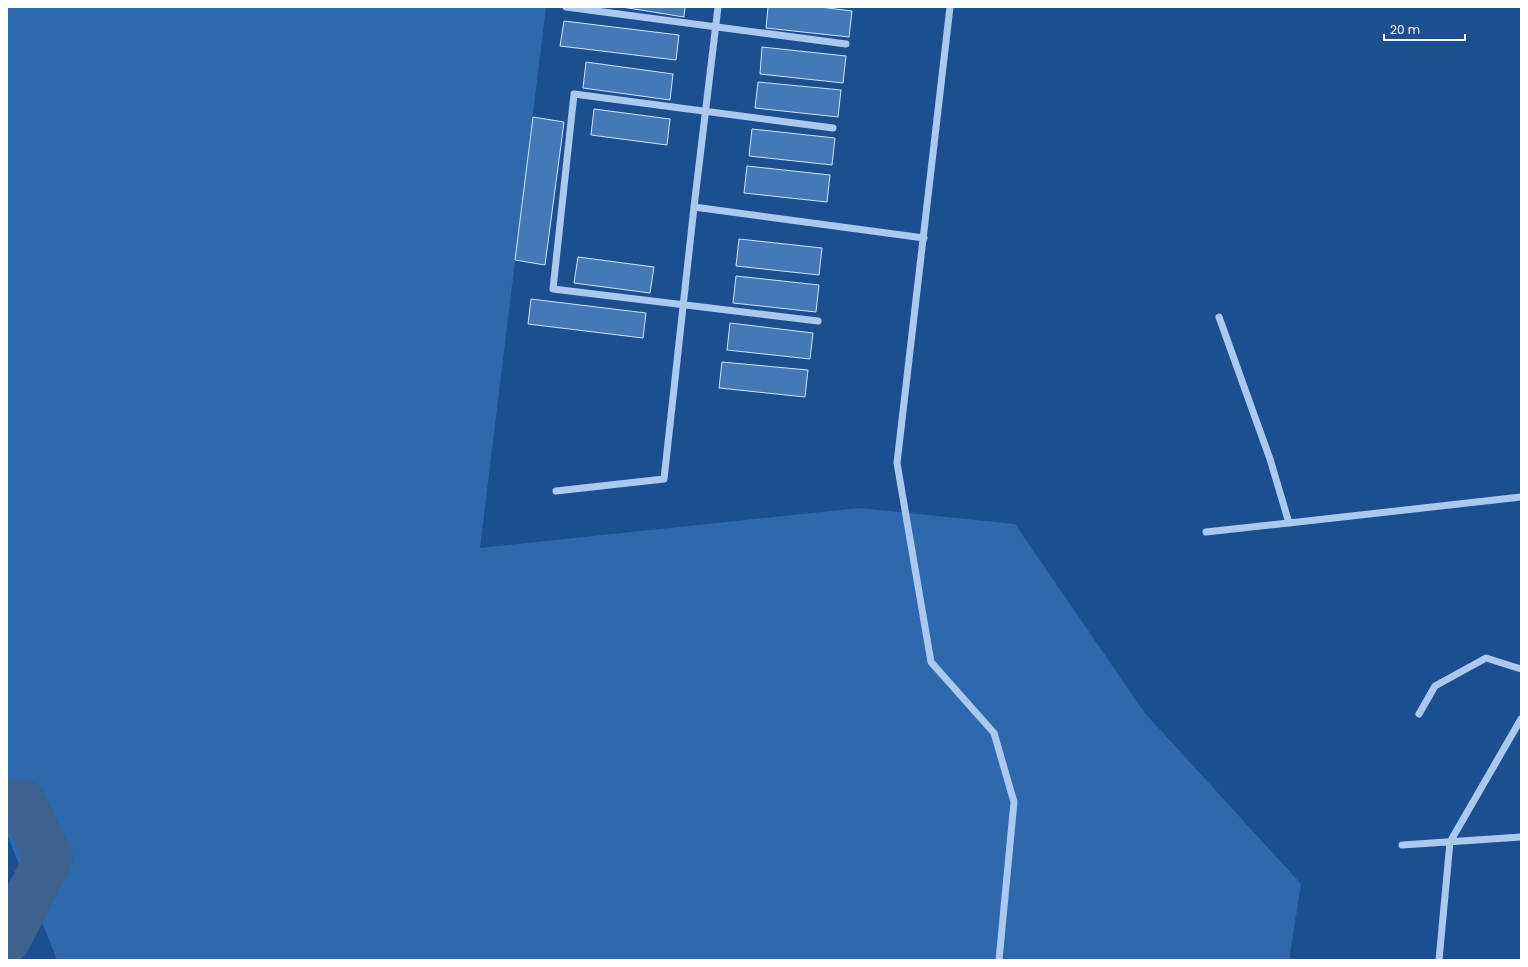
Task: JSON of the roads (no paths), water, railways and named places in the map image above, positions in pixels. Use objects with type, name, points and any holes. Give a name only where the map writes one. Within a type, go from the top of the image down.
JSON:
[{"type":"street","points":[[566,7],[846,44]]},
{"type":"street","points":[[556,491],[664,479],[718,7]]},
{"type":"street","points":[[950,7],[897,463],[931,662],[994,734],[1014,802],[999,960]]},
{"type":"street","points":[[818,321],[553,289],[574,94],[833,128]]},
{"type":"street","points":[[694,207],[924,238]]},
{"type":"street","points":[[1219,317],[1270,460],[1289,523]]},
{"type":"street","points":[[1206,532],[1521,497]]},
{"type":"street","points":[[1419,714],[1435,686],[1486,658],[1521,669]]},
{"type":"street","points":[[1439,960],[1450,842],[1521,719]]},
{"type":"street","points":[[1402,846],[1521,837]]},
{"type":"waterway","points":[[7,804],[22,803],[49,858],[7,939]]}]
